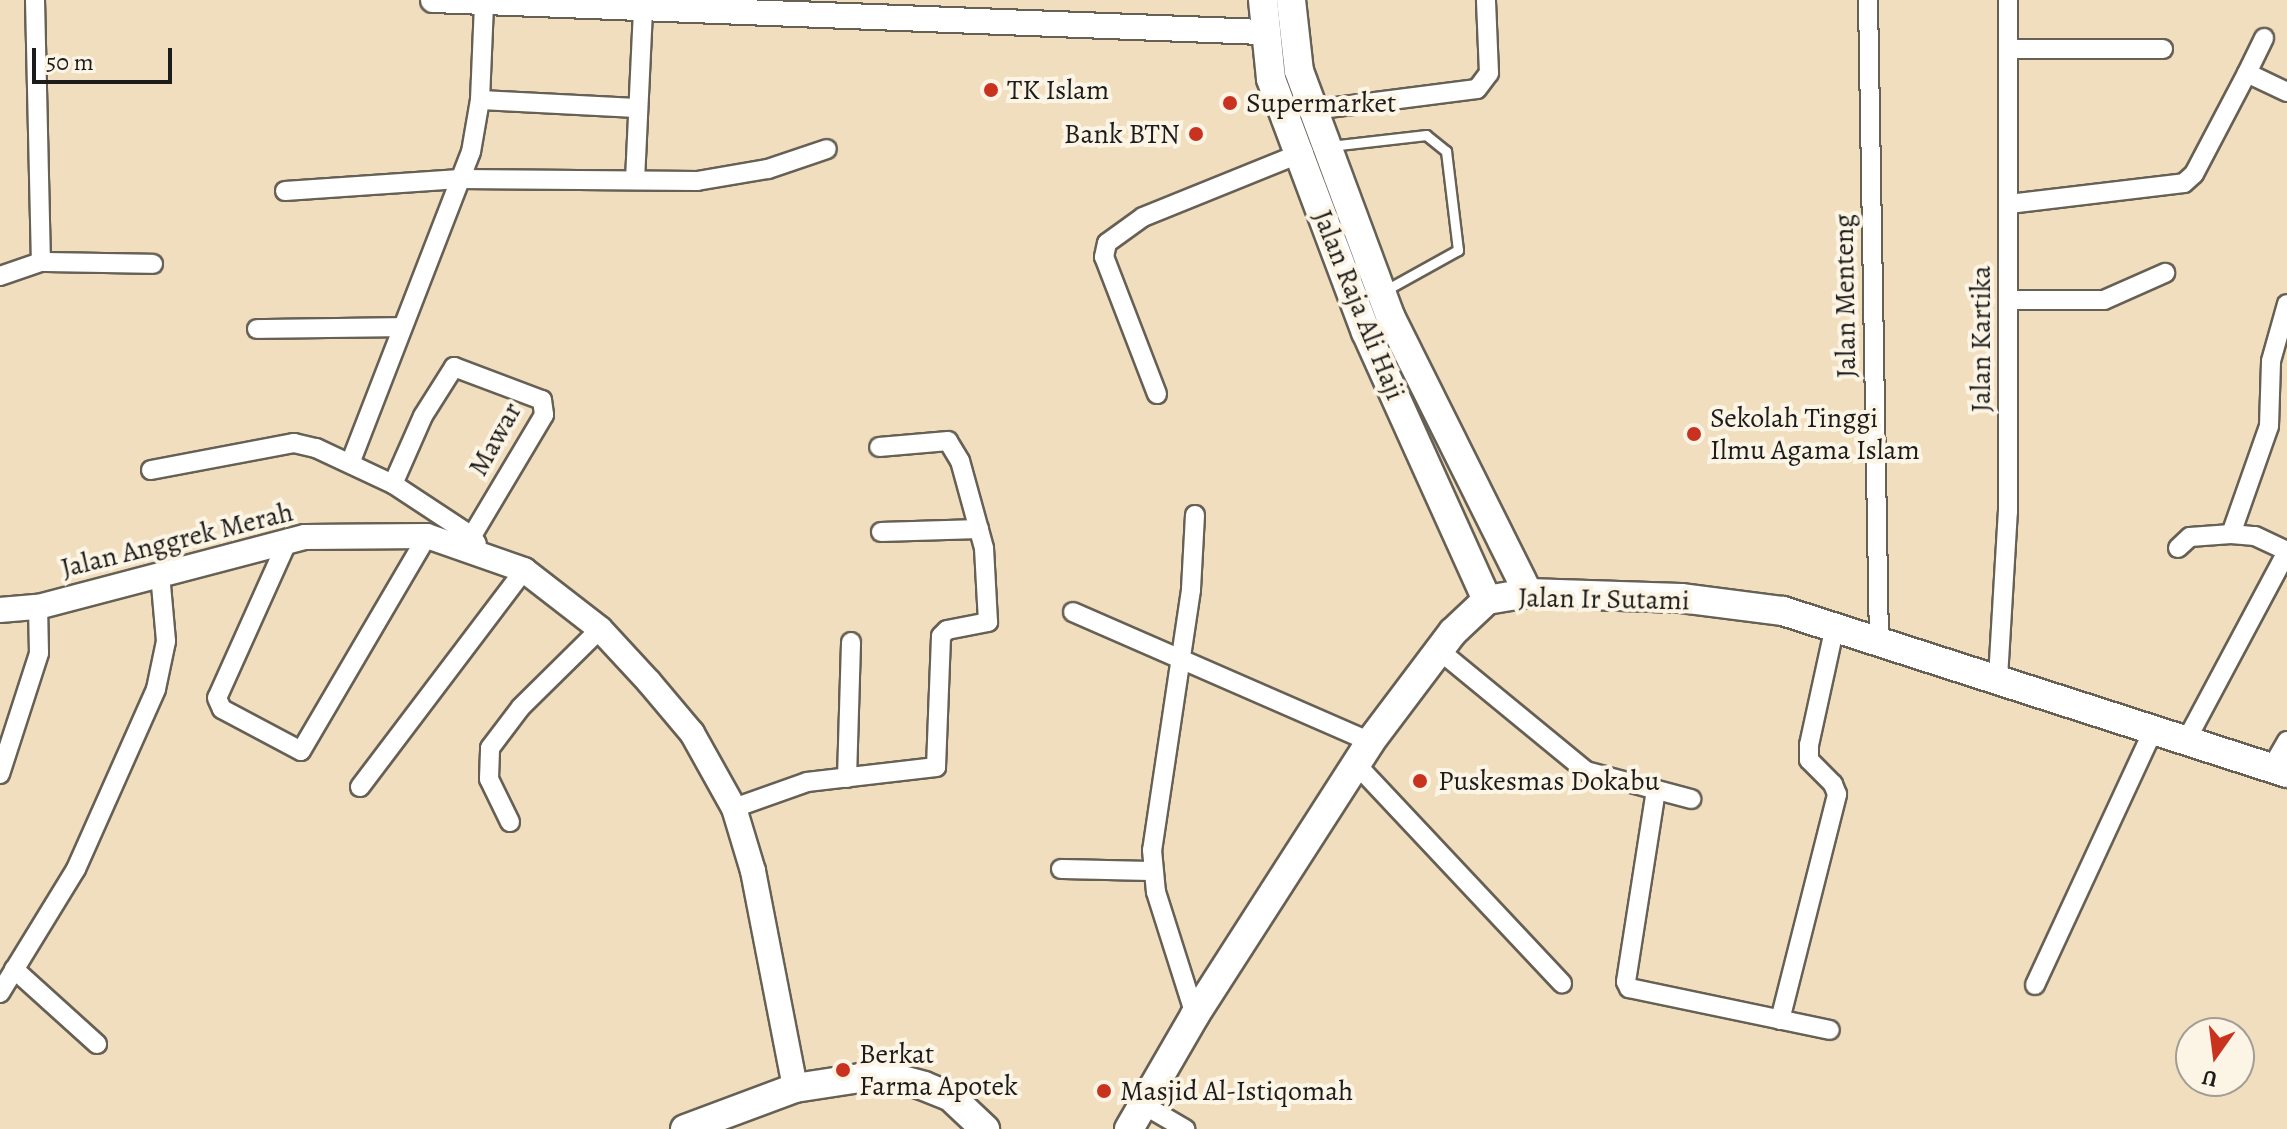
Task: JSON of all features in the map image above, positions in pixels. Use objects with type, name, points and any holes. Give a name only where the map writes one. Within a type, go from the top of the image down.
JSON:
[{"type":"main road","name":"Jalan Raja Ali Haji","points":[[1263,0],[1263,32],[1271,79],[1366,332],[1487,600]]},
{"type":"main road","points":[[1291,0],[1291,32],[1313,110],[1382,292],[1528,593]]},
{"type":"main road","name":"Jalan Ir Sutami","points":[[1136,1117],[1195,1015],[1363,753],[1440,651],[1487,600],[1528,593],[1681,598],[1783,611],[2280,770]]},
{"type":"main road","points":[[685,1129],[795,1088],[826,1081],[895,1078],[951,1097],[985,1129]]},
{"type":"street","points":[[35,0],[41,262]]},
{"type":"street","points":[[433,0],[484,5],[835,9],[1263,32]]},
{"type":"street","points":[[1313,110],[1477,89],[1489,73],[1486,0]]},
{"type":"street","name":"Jalan Menteng","points":[[1868,0],[1879,640]]},
{"type":"street","name":"Jalan Kartika","points":[[1998,678],[2008,512],[2008,0]]},
{"type":"street","points":[[351,461],[400,327],[438,246],[460,179],[480,100],[484,5]]},
{"type":"street","points":[[635,180],[643,8]]},
{"type":"street","points":[[2009,204],[2184,183],[2194,174],[2264,38]]},
{"type":"street","points":[[2009,49],[2163,49]]},
{"type":"street","points":[[2247,73],[2287,92]]},
{"type":"street","points":[[480,100],[637,108]]},
{"type":"street","points":[[285,191],[460,179],[697,181],[768,169],[827,149]]},
{"type":"street","points":[[1157,394],[1104,257],[1107,243],[1143,217],[1299,154]]},
{"type":"street","points":[[0,276],[41,262],[153,264]]},
{"type":"street","points":[[2009,300],[2104,300],[2165,273]]},
{"type":"street","points":[[2231,534],[2269,426],[2271,361],[2287,304]]},
{"type":"street","points":[[257,329],[400,327]]},
{"type":"street","name":"Mawar","points":[[393,484],[423,416],[454,367],[542,400],[544,415],[476,543]]},
{"type":"street","points":[[734,808],[807,782],[936,767],[941,636],[947,630],[988,622],[979,529],[960,461],[948,441],[879,447]]},
{"type":"street","points":[[151,470],[294,443],[351,461],[393,484],[476,543]]},
{"type":"street","points":[[1195,515],[1180,660],[1156,809],[1152,871],[1195,1015]]},
{"type":"street","points":[[881,532],[979,529]]},
{"type":"street","points":[[2178,548],[2190,537],[2231,534],[2255,536],[2287,552],[2187,739]]},
{"type":"street","points":[[289,538],[217,698],[222,709],[301,751],[427,536]]},
{"type":"street","name":"Jalan Anggrek Merah","points":[[0,610],[38,607],[289,538],[427,536],[476,543],[524,570],[600,629],[692,733],[734,808],[753,871],[795,1088]]},
{"type":"street","points":[[360,787],[524,570]]},
{"type":"street","points":[[0,993],[76,869],[156,689],[166,641],[160,574]]},
{"type":"street","points":[[0,774],[39,653],[38,607]]},
{"type":"street","points":[[1073,612],[1180,660],[1363,753],[1562,983]]},
{"type":"street","points":[[1780,1020],[1836,799],[1833,784],[1809,760],[1809,745],[1835,626]]},
{"type":"street","points":[[510,822],[489,779],[490,748],[521,707],[600,629]]},
{"type":"street","points":[[847,778],[851,642]]},
{"type":"street","points":[[1440,651],[1563,756],[1586,771],[1691,799]]},
{"type":"street","points":[[2035,985],[2154,729]]},
{"type":"street","points":[[2280,770],[2287,741]]},
{"type":"street","points":[[1656,790],[1626,982],[1636,990],[1830,1030]]},
{"type":"street","points":[[1061,869],[1152,871]]},
{"type":"street","points":[[14,969],[97,1044]]},
{"type":"street","points":[[1136,1117],[1185,1129]]},
{"type":"lane","points":[[1327,146],[1426,135],[1446,151],[1458,250],[1382,292]]},
{"type":"place","name":"TK Islam","points":[[991,90]]},
{"type":"place","name":"Supermarket","points":[[1230,103]]},
{"type":"place","name":"Bank BTN","points":[[1196,134]]},
{"type":"place","name":"Sekolah Tinggi Ilmu Agama Islam","points":[[1694,434]]},
{"type":"place","name":"Puskesmas Dokabu","points":[[1420,781]]},
{"type":"place","name":"Berkat Farma Apotek","points":[[843,1070]]},
{"type":"place","name":"Masjid Al-Istiqomah","points":[[1104,1091]]}]
